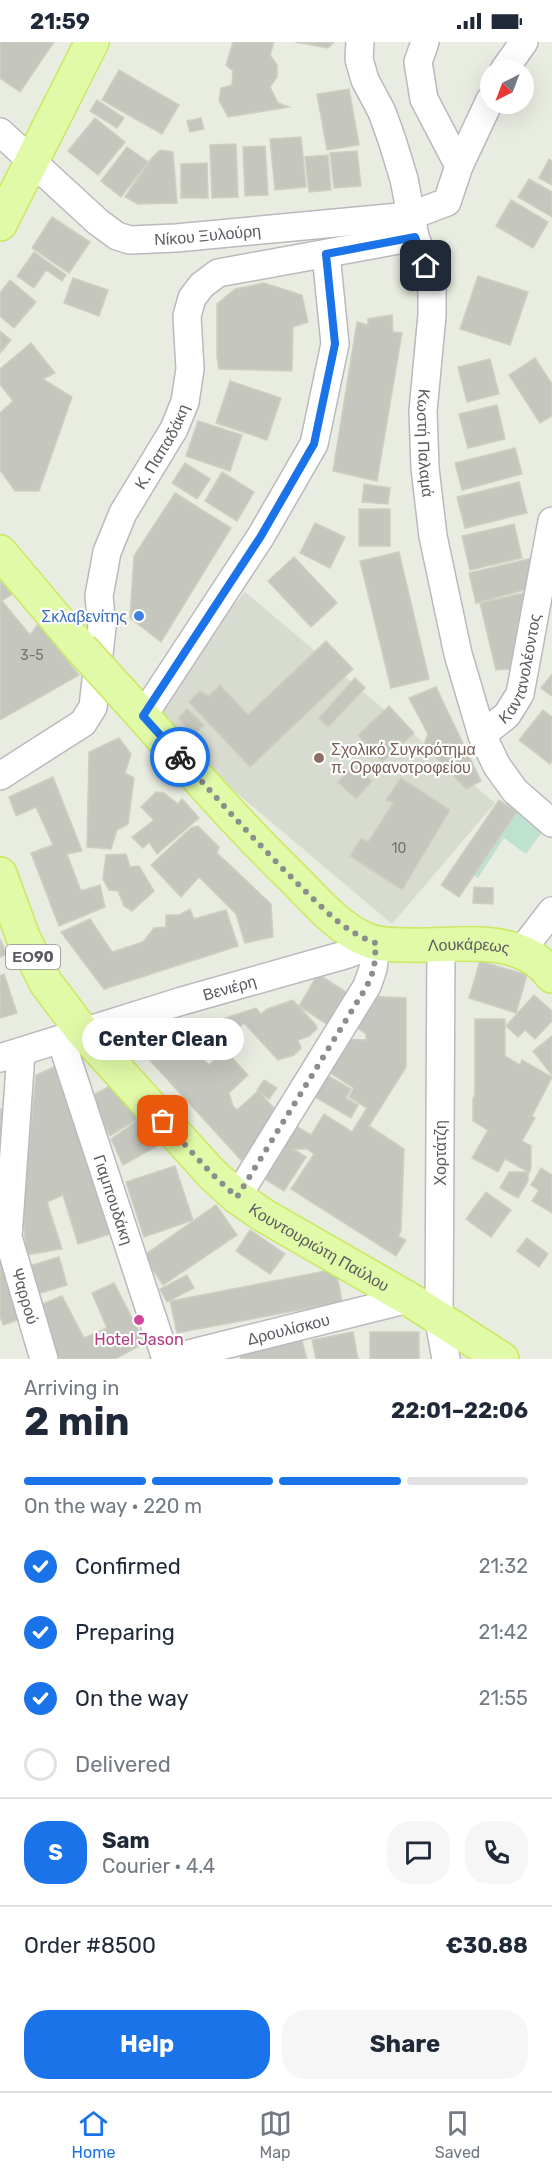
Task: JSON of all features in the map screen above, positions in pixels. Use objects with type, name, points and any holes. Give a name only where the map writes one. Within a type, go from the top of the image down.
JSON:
[{"type":"main road","points":[[0,224],[92,42]]},
{"type":"main road","points":[[0,552],[81,648],[271,856],[312,897],[354,933],[376,943]]},
{"type":"main road","name":"Κουντουριώτη Παύλου","points":[[0,874],[23,937],[72,1036],[212,1174],[237,1197],[262,1215],[409,1299],[502,1359]]},
{"type":"main road","name":"Λουκάρεως","points":[[376,943],[504,946],[522,950],[539,962],[552,976]]},
{"type":"street","name":"Κωστή Παλαμά","points":[[360,42],[359,59],[365,80],[382,112],[392,140],[404,179],[413,227],[432,291],[423,411],[425,468],[433,536],[458,654],[482,735],[497,766],[514,791],[552,823]]},
{"type":"street","points":[[425,42],[418,62],[424,99],[459,166]]},
{"type":"street","points":[[511,60],[524,42]]},
{"type":"street","points":[[413,227],[447,202],[459,166],[483,114]]},
{"type":"street","name":"Νίκου Ξυλούρη","points":[[0,132],[110,231],[130,240],[413,227]]},
{"type":"street","name":"Κ. Παπαδάκη","points":[[0,776],[83,723],[93,707],[102,627],[99,596],[107,552],[123,513],[174,429],[184,402],[190,369],[187,316],[192,298],[202,285],[218,273],[326,254],[413,227]]},
{"type":"street","points":[[143,716],[261,536],[314,444],[335,344],[326,254]]},
{"type":"street","name":"Καντανολέοντος","points":[[482,735],[507,715],[520,694],[552,521]]},
{"type":"street","points":[[522,950],[552,910]]},
{"type":"street","points":[[237,1197],[367,986],[374,969],[376,943]]},
{"type":"street","name":"Βενιέρη","points":[[11,1056],[182,1001],[348,954],[376,943]]},
{"type":"street","name":"Χορτάτζη","points":[[441,946],[440,1320],[446,1359]]},
{"type":"street","name":"Γιαμπουδάκη","points":[[72,1036],[167,1359]]},
{"type":"street","name":"Ψαρρού","points":[[11,1056],[8,1237],[44,1359]]},
{"type":"street","name":"Δρουλίσκου","points":[[167,1359],[409,1299]]},
{"type":"shaded area","name":"Σχολικό Συγκρότημα π. Ορφανοτροφείου","points":[[245,592],[495,803],[392,924],[143,714]]},
{"type":"green space","points":[[508,801],[546,827],[526,854],[504,838],[478,878],[460,867]]},
{"type":"building","points":[[0,42],[54,42],[20,92],[0,78]]},
{"type":"building","points":[[233,42],[274,42],[270,55],[277,65],[277,77],[270,87],[278,103],[289,107],[228,117],[219,100],[221,88],[232,85],[233,71],[226,65]]},
{"type":"building","points":[[295,42],[334,42],[328,48]]},
{"type":"building","points":[[119,70],[179,105],[162,134],[102,100]]},
{"type":"building","points":[[349,89],[359,145],[327,150],[317,94]]},
{"type":"building","points":[[97,100],[124,118],[117,128],[90,111]]},
{"type":"building","points":[[95,118],[125,142],[98,175],[68,151]]},
{"type":"building","points":[[201,118],[204,129],[190,132],[187,121]]},
{"type":"building","points":[[301,137],[306,187],[275,190],[270,139]]},
{"type":"building","points":[[236,144],[238,197],[212,198],[210,145]]},
{"type":"building","points":[[265,146],[268,195],[245,196],[243,147]]},
{"type":"building","points":[[127,147],[148,162],[121,197],[101,181]]},
{"type":"building","points":[[160,150],[173,152],[177,203],[138,204],[125,197],[150,160]]},
{"type":"building","points":[[357,151],[361,186],[334,188],[330,153]]},
{"type":"building","points":[[328,155],[331,190],[309,192],[305,157]]},
{"type":"building","points":[[549,159],[552,161],[552,185],[539,178]]},
{"type":"building","points":[[207,163],[208,198],[181,198],[181,164]]},
{"type":"building","points":[[529,179],[552,192],[552,217],[518,197]]},
{"type":"building","points":[[511,200],[548,222],[533,248],[496,226]]},
{"type":"building","points":[[52,217],[90,242],[69,273],[32,248]]},
{"type":"building","points":[[34,252],[66,275],[62,281],[46,270],[34,288],[17,276]]},
{"type":"building","points":[[478,276],[528,292],[510,345],[460,329]]},
{"type":"building","points":[[73,278],[108,290],[99,316],[64,303]]},
{"type":"building","points":[[10,280],[36,302],[14,328],[0,316],[0,293]]},
{"type":"building","points":[[264,283],[302,295],[308,322],[293,327],[292,371],[219,369],[217,304],[235,289]]},
{"type":"building","points":[[392,315],[393,332],[402,333],[377,481],[333,471],[357,322],[368,325],[368,319]]},
{"type":"building","points":[[0,331],[11,340],[0,353]]},
{"type":"building","points":[[31,343],[55,373],[43,379],[72,397],[39,491],[15,491],[0,470],[0,413],[13,401],[0,384],[0,369]]},
{"type":"building","points":[[535,358],[552,384],[552,416],[540,423],[509,375]]},
{"type":"building","points":[[490,359],[499,394],[467,402],[458,367]]},
{"type":"building","points":[[230,381],[281,398],[267,440],[216,423]]},
{"type":"building","points":[[497,405],[505,439],[468,448],[459,414]]},
{"type":"building","points":[[198,421],[242,435],[230,471],[186,456]]},
{"type":"building","points":[[515,448],[522,474],[462,490],[455,463]]},
{"type":"building","points":[[185,463],[210,479],[197,499],[172,483]]},
{"type":"building","points":[[222,472],[254,492],[237,521],[205,501]]},
{"type":"building","points":[[519,482],[527,513],[465,528],[457,497]]},
{"type":"building","points":[[364,484],[390,488],[388,504],[362,502]]},
{"type":"building","points":[[175,493],[231,528],[161,642],[130,618],[134,556]]},
{"type":"building","points":[[359,509],[390,509],[390,546],[359,546]]},
{"type":"building","points":[[315,523],[345,537],[330,568],[300,553]]},
{"type":"building","points":[[514,524],[522,558],[470,570],[462,536]]},
{"type":"building","points":[[399,552],[429,679],[391,688],[360,561]]},
{"type":"building","points":[[294,557],[337,603],[311,627],[268,581]]},
{"type":"building","points":[[533,558],[528,589],[476,603],[469,573]]},
{"type":"building","points":[[0,581],[12,594],[2,601],[30,635],[38,624],[79,675],[0,720]]},
{"type":"building","points":[[528,592],[524,668],[496,670],[480,603]]},
{"type":"building","points":[[326,641],[353,669],[250,767],[189,702],[200,691],[209,696],[220,685],[248,715]]},
{"type":"building","points":[[552,674],[552,696],[541,688]]},
{"type":"building","points":[[355,678],[365,688],[328,727],[319,718]]},
{"type":"building","points":[[436,687],[481,781],[466,789],[424,745],[428,734],[409,698]]},
{"type":"building","points":[[389,706],[414,733],[382,762],[358,735]]},
{"type":"building","points":[[187,709],[204,725],[194,735],[178,718]]},
{"type":"building","points":[[543,710],[552,717],[552,761],[550,764],[519,740]]},
{"type":"building","points":[[119,738],[131,754],[125,773],[134,778],[128,824],[117,830],[111,849],[87,847],[89,752]]},
{"type":"building","points":[[354,765],[372,781],[356,799],[338,782]]},
{"type":"building","points":[[53,777],[82,851],[67,854],[81,891],[100,885],[105,907],[59,926],[31,853],[53,845],[36,807],[16,816],[9,797]]},
{"type":"building","points":[[401,778],[450,810],[402,890],[350,856],[361,838],[368,842],[393,803],[386,800]]},
{"type":"building","points":[[156,792],[164,793],[178,804],[182,799],[199,818],[157,854],[149,842],[143,848],[132,837],[154,820],[141,807]]},
{"type":"building","points":[[499,800],[517,812],[459,897],[441,885]]},
{"type":"building","points":[[198,826],[219,847],[217,853],[271,904],[273,937],[245,943],[236,914],[199,877],[181,897],[151,865],[191,828]]},
{"type":"building","points":[[126,854],[130,867],[139,866],[154,891],[132,911],[124,906],[118,891],[109,890],[103,879],[106,855]]},
{"type":"building","points":[[474,887],[493,888],[493,904],[473,903]]},
{"type":"building","points":[[190,909],[194,919],[226,910],[238,946],[104,989],[61,932],[90,919],[112,952],[143,942],[154,928],[166,927],[166,915],[179,915]]},
{"type":"building","points":[[0,939],[7,954],[0,957]]},
{"type":"building","points":[[480,961],[527,975],[516,1013],[469,998]]},
{"type":"building","points":[[4,974],[17,1013],[0,1018],[0,976]]},
{"type":"building","points":[[318,974],[354,997],[334,1029],[299,1006]]},
{"type":"building","points":[[534,995],[552,1011],[552,1021],[535,1039],[525,1030],[518,1037],[506,1026]]},
{"type":"building","points":[[367,996],[406,998],[406,1067],[369,1126],[404,1149],[401,1231],[398,1236],[406,1240],[396,1256],[291,1189],[314,1154],[307,1149],[293,1149],[306,1157],[284,1191],[260,1176],[293,1124],[311,1135],[324,1114],[352,1132],[367,1108],[349,1097],[354,1088],[324,1069],[343,1039],[366,1040],[366,1034],[350,1023]]},
{"type":"building","points":[[293,1000],[317,1029],[309,1036],[298,1040],[301,1048],[294,1055],[278,1060],[244,1023],[204,1060],[209,1065],[225,1050],[248,1075],[229,1093],[233,1106],[237,1110],[258,1091],[285,1120],[241,1160],[146,1056],[167,1037],[256,1008],[261,1014],[267,1009]]},
{"type":"building","points":[[475,1019],[505,1019],[505,1056],[520,1065],[522,1060],[552,1077],[532,1116],[535,1118],[522,1141],[531,1146],[531,1168],[528,1181],[518,1198],[500,1188],[509,1172],[529,1172],[505,1159],[498,1172],[472,1158],[488,1130],[473,1121]]},
{"type":"building","points":[[552,1036],[552,1075],[533,1051]]},
{"type":"building","points":[[56,1066],[110,1234],[78,1244],[63,1195],[47,1202],[62,1249],[26,1255],[23,1207],[36,1075]]},
{"type":"building","points":[[323,1073],[351,1089],[346,1098],[358,1105],[351,1118],[310,1094]]},
{"type":"building","points":[[264,1080],[277,1088],[269,1099],[257,1090]]},
{"type":"building","points":[[114,1084],[142,1116],[110,1136],[91,1096]]},
{"type":"building","points":[[0,1109],[10,1110],[0,1183]]},
{"type":"building","points":[[144,1116],[166,1141],[123,1165],[111,1139]]},
{"type":"building","points":[[175,1166],[193,1220],[144,1237],[126,1182]]},
{"type":"building","points":[[541,1168],[552,1175],[552,1213],[532,1201],[539,1190],[531,1185]]},
{"type":"building","points":[[486,1192],[511,1210],[491,1237],[466,1219]]},
{"type":"building","points":[[216,1205],[237,1235],[163,1285],[143,1256]]},
{"type":"building","points":[[250,1230],[285,1254],[270,1274],[236,1251]]},
{"type":"building","points":[[527,1238],[548,1254],[539,1267],[517,1251]]},
{"type":"building","points":[[0,1256],[27,1317],[3,1325],[0,1316]]},
{"type":"building","points":[[59,1257],[67,1285],[37,1294],[29,1266]]},
{"type":"building","points":[[336,1269],[342,1302],[177,1333],[170,1301]]},
{"type":"building","points":[[187,1275],[194,1288],[167,1302],[160,1289]]},
{"type":"building","points":[[114,1283],[145,1343],[115,1359],[52,1359],[35,1307],[62,1296],[84,1338],[107,1328],[92,1293]]},
{"type":"building","points":[[353,1332],[358,1359],[316,1359],[312,1340]]},
{"type":"building","points":[[370,1332],[419,1332],[419,1359],[370,1359]]},
{"type":"building","points":[[301,1337],[307,1359],[241,1359],[240,1353]]},
{"type":"way so far","points":[[163,1121],[212,1174],[237,1197],[367,986],[374,969],[376,943],[354,933],[328,912],[279,865],[180,757]]},
{"type":"place","name":"Σκλαβενίτης","points":[[139,616]]},
{"type":"place","name":"Σχολικό Συγκρότημα π. Ορφανοτροφείου","points":[[319,758]]},
{"type":"place","name":"Center Clean","points":[[163,1121]]},
{"type":"place","name":"Hotel Jason","points":[[139,1320]]},
{"type":"route","points":[[180,757],[143,716],[261,536],[314,444],[335,344],[326,254],[415,237],[426,266]]}]
